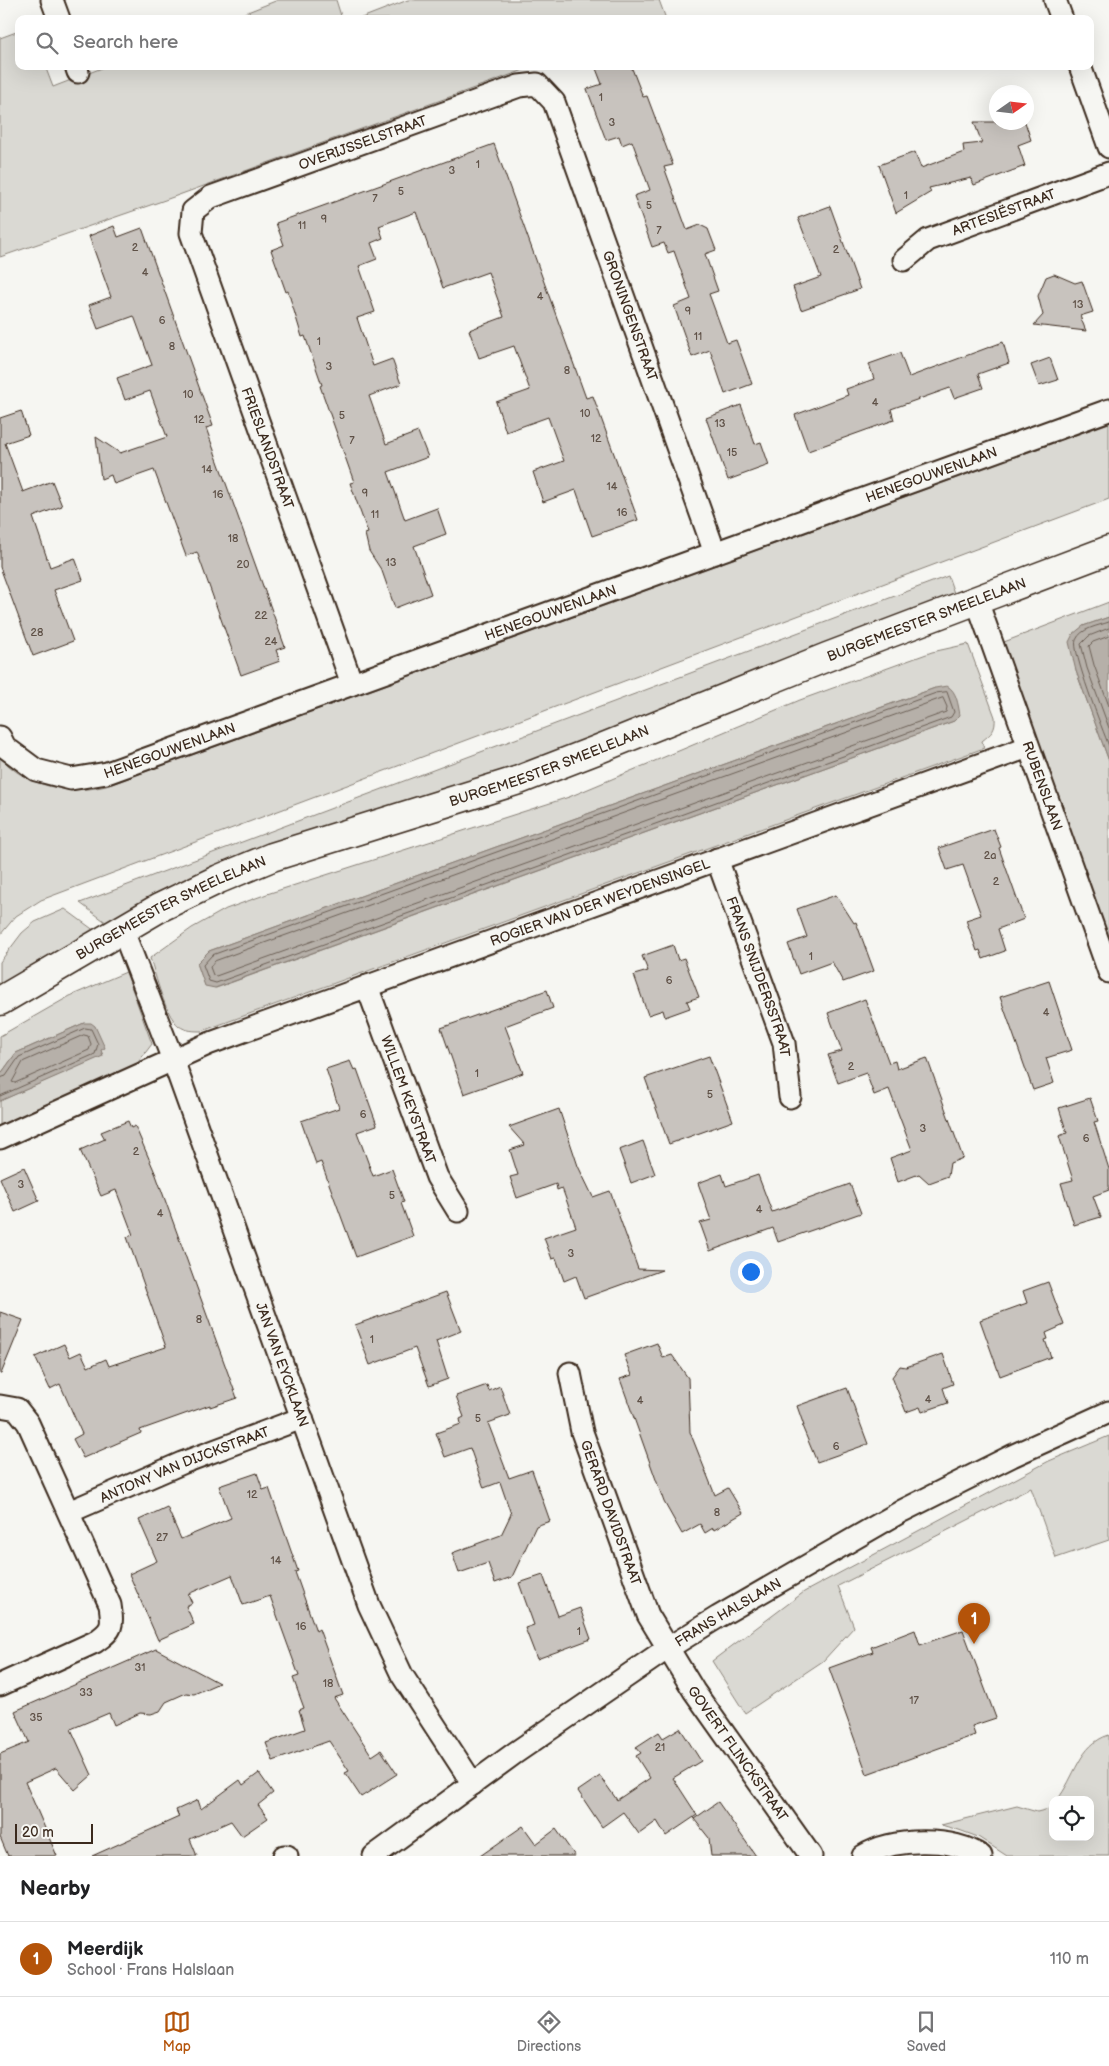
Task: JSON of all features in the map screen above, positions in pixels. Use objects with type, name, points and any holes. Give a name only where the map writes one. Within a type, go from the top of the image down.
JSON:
[{"type":"street","points":[[52,0],[58,15]]},
{"type":"street","points":[[1056,0],[1061,15]]},
{"type":"street","points":[[1081,70],[1109,147]]},
{"type":"street","name":"OVERIJSSELSTRAAT","points":[[194,211],[211,197],[519,86],[537,84]]},
{"type":"street","name":"GRONINGENSTRAAT","points":[[537,84],[554,102],[715,553]]},
{"type":"street","name":"ARTESIËSTRAAT","points":[[904,260],[928,240],[1109,173]]},
{"type":"street","name":"FRIESLANDSTRAAT","points":[[194,211],[191,233],[352,684]]},
{"type":"street","name":"HENEGOUWENLAAN","points":[[0,737],[5,747],[36,770],[71,779],[107,773],[1109,410]]},
{"type":"street","name":"BURGEMEESTER SMEELELAAN","points":[[0,1001],[160,908],[219,878],[272,857],[519,780],[594,752],[827,657],[1109,550]]},
{"type":"street","name":"RUBENSLAAN","points":[[977,601],[1109,972]]},
{"type":"street","name":"ROGIER VAN DER WEYDENSINGEL","points":[[0,1138],[208,1044],[1028,747]]},
{"type":"street","name":"FRANS SNIJDERSSTRAAT","points":[[718,859],[784,1043],[790,1097]]},
{"type":"street","name":"JAN VAN EYCKLAAN","points":[[123,931],[173,1060],[369,1605],[402,1675],[473,1784]]},
{"type":"street","name":"WILLEM KEYSTRAAT","points":[[368,986],[436,1177],[458,1210]]},
{"type":"street","name":"GERARD DAVIDSTRAAT","points":[[570,1373],[582,1432],[648,1615],[668,1648]]},
{"type":"street","points":[[0,1406],[17,1409],[28,1423],[110,1605],[112,1620],[108,1634],[95,1642],[0,1685]]},
{"type":"street","name":"FRANS HALSLAAN","points":[[374,1856],[473,1784],[668,1648],[718,1617],[902,1511],[1012,1456],[1109,1412]]},
{"type":"street","name":"ANTONY VAN DIJCKSTRAAT","points":[[68,1512],[182,1463],[302,1418]]},
{"type":"street","name":"GOVERT FLINCKSTRAAT","points":[[668,1648],[694,1691],[811,1856]]},
{"type":"street","points":[[863,1856],[899,1842],[940,1842],[975,1852],[980,1856]]},
{"type":"shaded area","points":[[278,0],[336,0],[341,15],[240,15]]},
{"type":"shaded area","points":[[408,0],[659,0],[665,15],[369,15]]},
{"type":"shaded area","points":[[15,32],[15,70],[47,70],[53,87],[97,70],[524,70],[165,200],[0,257],[0,38]]},
{"type":"shaded area","points":[[1109,423],[1109,499],[41,900],[16,916],[0,935],[0,757],[22,775],[35,782],[49,786],[63,789],[92,789],[106,786]]},
{"type":"shaded area","points":[[948,576],[955,596],[644,718],[107,923],[80,903]]},
{"type":"shaded area","points":[[1109,602],[1109,617],[1083,626],[1076,671],[1109,761],[1109,940],[1008,662],[1004,642]]},
{"type":"shaded area","points":[[968,644],[995,717],[993,731],[982,741],[984,748],[202,1031],[182,1028],[169,1013],[150,958],[192,928],[226,909],[267,894],[569,797],[800,700],[932,652]],"holes":[[[935,688],[954,721],[216,988],[205,985],[197,963],[209,951]]]},
{"type":"shaded area","points":[[65,909],[95,931],[0,988],[0,962],[22,933],[35,922]]},
{"type":"shaded area","points":[[126,972],[152,1044],[136,1065],[0,1127],[0,1101],[103,1055],[84,1023],[16,1053],[0,1075],[0,1036],[70,996]]},
{"type":"shaded area","points":[[1109,1436],[1109,1540],[1056,1558],[1031,1488],[838,1586],[854,1627],[823,1661],[745,1713],[712,1661],[804,1592],[1049,1461]]},
{"type":"shaded area","points":[[1109,1735],[1109,1856],[1007,1856],[978,1837],[941,1825],[1017,1806],[1037,1812],[1049,1809],[1049,1841],[1094,1841],[1094,1796],[1060,1796],[1084,1754],[1099,1739]]},
{"type":"water","points":[[1109,617],[1109,761],[1076,671],[1069,642],[1073,634],[1083,626]]},
{"type":"water","points":[[947,686],[953,691],[959,707],[960,715],[954,721],[215,988],[205,986],[197,963],[209,951],[935,688]]},
{"type":"water","points":[[84,1023],[91,1023],[95,1026],[105,1048],[101,1050],[103,1056],[0,1101],[0,1075],[16,1053]]},
{"type":"building","points":[[597,70],[633,70],[643,97],[647,96],[673,165],[664,167],[687,230],[700,225],[708,229],[716,250],[705,254],[718,291],[709,294],[727,343],[736,340],[752,384],[725,394],[710,350],[692,357],[674,306],[691,299],[674,251],[668,253],[664,243],[652,247],[634,196],[650,190],[632,141],[622,145],[619,136],[606,140],[587,89],[602,84]]},
{"type":"building","points":[[974,122],[989,122],[989,130],[1028,130],[1031,140],[1018,145],[1025,166],[974,185],[971,178],[929,188],[931,192],[896,213],[879,165],[915,152],[921,168],[964,152],[963,145],[982,143]]},
{"type":"building","points":[[494,144],[586,398],[593,396],[638,520],[592,536],[576,490],[543,502],[533,472],[564,461],[548,417],[506,432],[496,402],[530,390],[514,346],[479,358],[469,330],[504,317],[488,272],[443,288],[416,212],[379,226],[383,238],[371,243],[377,259],[359,266],[375,312],[357,318],[373,366],[392,359],[401,384],[369,396],[386,444],[418,432],[428,457],[388,472],[405,520],[437,508],[446,534],[414,546],[431,594],[395,608],[382,571],[369,551],[365,534],[368,533],[350,483],[354,482],[320,386],[322,385],[305,336],[302,337],[288,291],[286,292],[271,250],[284,245],[276,223]]},
{"type":"building","points":[[830,206],[860,289],[801,310],[793,287],[821,277],[798,218]]},
{"type":"building","points":[[114,226],[118,237],[142,228],[213,426],[206,428],[285,647],[276,650],[280,661],[241,675],[197,552],[186,556],[154,470],[114,484],[111,475],[101,479],[96,437],[120,453],[167,437],[150,391],[125,400],[117,378],[152,365],[134,316],[98,329],[89,305],[111,297],[89,236]]},
{"type":"building","points":[[1054,274],[1075,283],[1082,281],[1093,312],[1080,316],[1086,331],[1034,325],[1043,315],[1038,296],[1046,277]]},
{"type":"building","points":[[1003,342],[1009,363],[978,374],[983,388],[954,398],[950,388],[891,409],[894,420],[808,451],[795,415],[848,395],[846,389],[874,379],[869,364],[900,353],[909,377]]},
{"type":"building","points":[[1050,358],[1058,380],[1039,386],[1031,365]]},
{"type":"building","points":[[741,405],[755,444],[761,442],[769,465],[728,480],[706,418]]},
{"type":"building","points":[[21,411],[29,435],[5,443],[23,492],[52,481],[62,506],[33,517],[50,567],[75,558],[83,580],[54,590],[73,641],[33,656],[0,567],[0,418]]},
{"type":"building","points":[[994,829],[1024,919],[998,929],[1005,951],[983,959],[980,950],[977,951],[966,920],[981,915],[963,865],[947,870],[939,848]]},
{"type":"building","points":[[836,895],[854,923],[856,922],[874,971],[843,982],[832,962],[799,974],[788,944],[807,937],[797,909]]},
{"type":"building","points":[[673,945],[678,960],[684,958],[699,997],[687,1001],[690,1008],[665,1017],[663,1010],[648,1015],[634,975],[648,971],[642,956]]},
{"type":"building","points":[[1049,981],[1072,1050],[1046,1058],[1054,1083],[1033,1090],[1000,997]]},
{"type":"building","points":[[547,990],[553,1008],[505,1026],[523,1073],[464,1094],[441,1028]]},
{"type":"building","points":[[865,999],[889,1063],[895,1061],[897,1069],[927,1058],[963,1158],[950,1163],[948,1176],[929,1183],[919,1174],[898,1182],[890,1158],[912,1150],[889,1089],[874,1095],[866,1073],[838,1083],[828,1055],[842,1051],[828,1013]]},
{"type":"building","points":[[709,1056],[733,1121],[669,1144],[645,1078]]},
{"type":"building","points":[[350,1061],[354,1070],[357,1069],[377,1125],[357,1132],[373,1176],[392,1169],[404,1202],[401,1203],[413,1236],[356,1257],[321,1162],[316,1164],[301,1121],[339,1108],[326,1069]]},
{"type":"building","points":[[1090,1098],[1098,1121],[1094,1122],[1109,1169],[1109,1190],[1093,1196],[1101,1217],[1074,1225],[1061,1183],[1073,1180],[1059,1136],[1067,1133],[1059,1108]]},
{"type":"building","points":[[559,1109],[578,1166],[593,1197],[610,1191],[638,1269],[662,1270],[584,1298],[576,1276],[564,1281],[556,1258],[552,1259],[544,1238],[576,1227],[562,1188],[557,1190],[556,1184],[517,1198],[510,1177],[518,1175],[510,1150],[525,1145],[509,1127]]},
{"type":"building","points":[[128,1121],[131,1128],[135,1126],[156,1175],[237,1398],[210,1407],[210,1405],[140,1430],[141,1433],[83,1458],[73,1439],[82,1434],[60,1384],[50,1389],[35,1357],[64,1344],[70,1357],[81,1352],[88,1367],[106,1359],[109,1366],[166,1347],[127,1237],[133,1235],[116,1190],[101,1196],[80,1150],[105,1139],[101,1132]]},
{"type":"building","points":[[643,1141],[655,1174],[631,1183],[619,1150]]},
{"type":"building","points":[[24,1167],[39,1201],[15,1212],[0,1178]]},
{"type":"building","points":[[722,1174],[726,1186],[758,1175],[772,1212],[850,1184],[861,1213],[778,1242],[773,1228],[710,1251],[700,1223],[711,1220],[698,1183]]},
{"type":"building","points":[[1048,1282],[1064,1325],[1046,1333],[1048,1339],[1045,1340],[1051,1357],[1000,1376],[980,1320],[1027,1303],[1023,1291]]},
{"type":"building","points":[[446,1292],[461,1331],[436,1341],[448,1379],[429,1386],[415,1348],[370,1365],[355,1325]]},
{"type":"building","points":[[0,1312],[23,1320],[1,1374],[0,1374]]},
{"type":"building","points":[[657,1343],[663,1358],[672,1355],[688,1378],[690,1432],[715,1495],[728,1488],[743,1513],[714,1530],[713,1528],[705,1533],[700,1524],[682,1534],[664,1502],[620,1379],[632,1375],[624,1355]]},
{"type":"building","points":[[943,1354],[953,1384],[943,1388],[948,1403],[922,1412],[920,1407],[906,1412],[892,1377],[900,1366],[906,1367]]},
{"type":"building","points":[[487,1385],[489,1391],[500,1386],[510,1415],[488,1423],[509,1478],[532,1470],[550,1521],[536,1526],[512,1577],[495,1583],[488,1563],[459,1573],[452,1553],[501,1535],[511,1514],[500,1482],[484,1488],[470,1448],[445,1457],[436,1433],[461,1424],[460,1419],[464,1417],[456,1396]]},
{"type":"building","points":[[847,1388],[868,1444],[817,1462],[802,1426],[804,1426],[797,1406]]},
{"type":"building","points":[[257,1473],[263,1490],[269,1488],[298,1571],[295,1572],[316,1631],[319,1629],[343,1695],[334,1698],[372,1756],[381,1750],[397,1774],[361,1797],[345,1773],[349,1771],[329,1741],[273,1761],[266,1743],[305,1729],[299,1710],[304,1708],[293,1678],[299,1676],[270,1596],[243,1605],[232,1575],[188,1594],[192,1603],[186,1606],[194,1624],[158,1640],[129,1574],[157,1561],[139,1520],[167,1507],[181,1539],[231,1518],[219,1486]]},
{"type":"building","points":[[543,1575],[558,1616],[580,1608],[591,1639],[537,1659],[525,1628],[534,1625],[519,1583]]},
{"type":"building","points":[[915,1630],[920,1645],[963,1630],[996,1718],[972,1726],[975,1735],[867,1774],[829,1668],[873,1652],[871,1647]]},
{"type":"building","points":[[156,1649],[219,1683],[194,1694],[186,1693],[166,1702],[160,1711],[151,1714],[140,1713],[114,1725],[109,1713],[71,1729],[92,1775],[75,1790],[56,1768],[25,1782],[57,1856],[8,1856],[0,1837],[0,1754],[29,1742],[15,1711]]},
{"type":"building","points":[[680,1728],[701,1761],[673,1778],[697,1815],[666,1836],[657,1821],[639,1834],[623,1812],[602,1827],[578,1791],[600,1776],[617,1800],[650,1778],[636,1756],[641,1753],[636,1747],[659,1732],[663,1738]]},
{"type":"building","points":[[259,1773],[273,1793],[258,1805],[268,1818],[242,1836],[231,1821],[190,1839],[197,1856],[92,1856],[179,1817],[176,1810],[198,1800],[201,1809],[240,1780],[243,1785]]},
{"type":"building","points":[[718,1802],[756,1856],[711,1856],[709,1838],[694,1819]]},
{"type":"building","points":[[523,1826],[536,1844],[556,1829],[575,1856],[480,1856]]},
{"type":"place","name":"Meerdijk","points":[[974,1644]]}]
